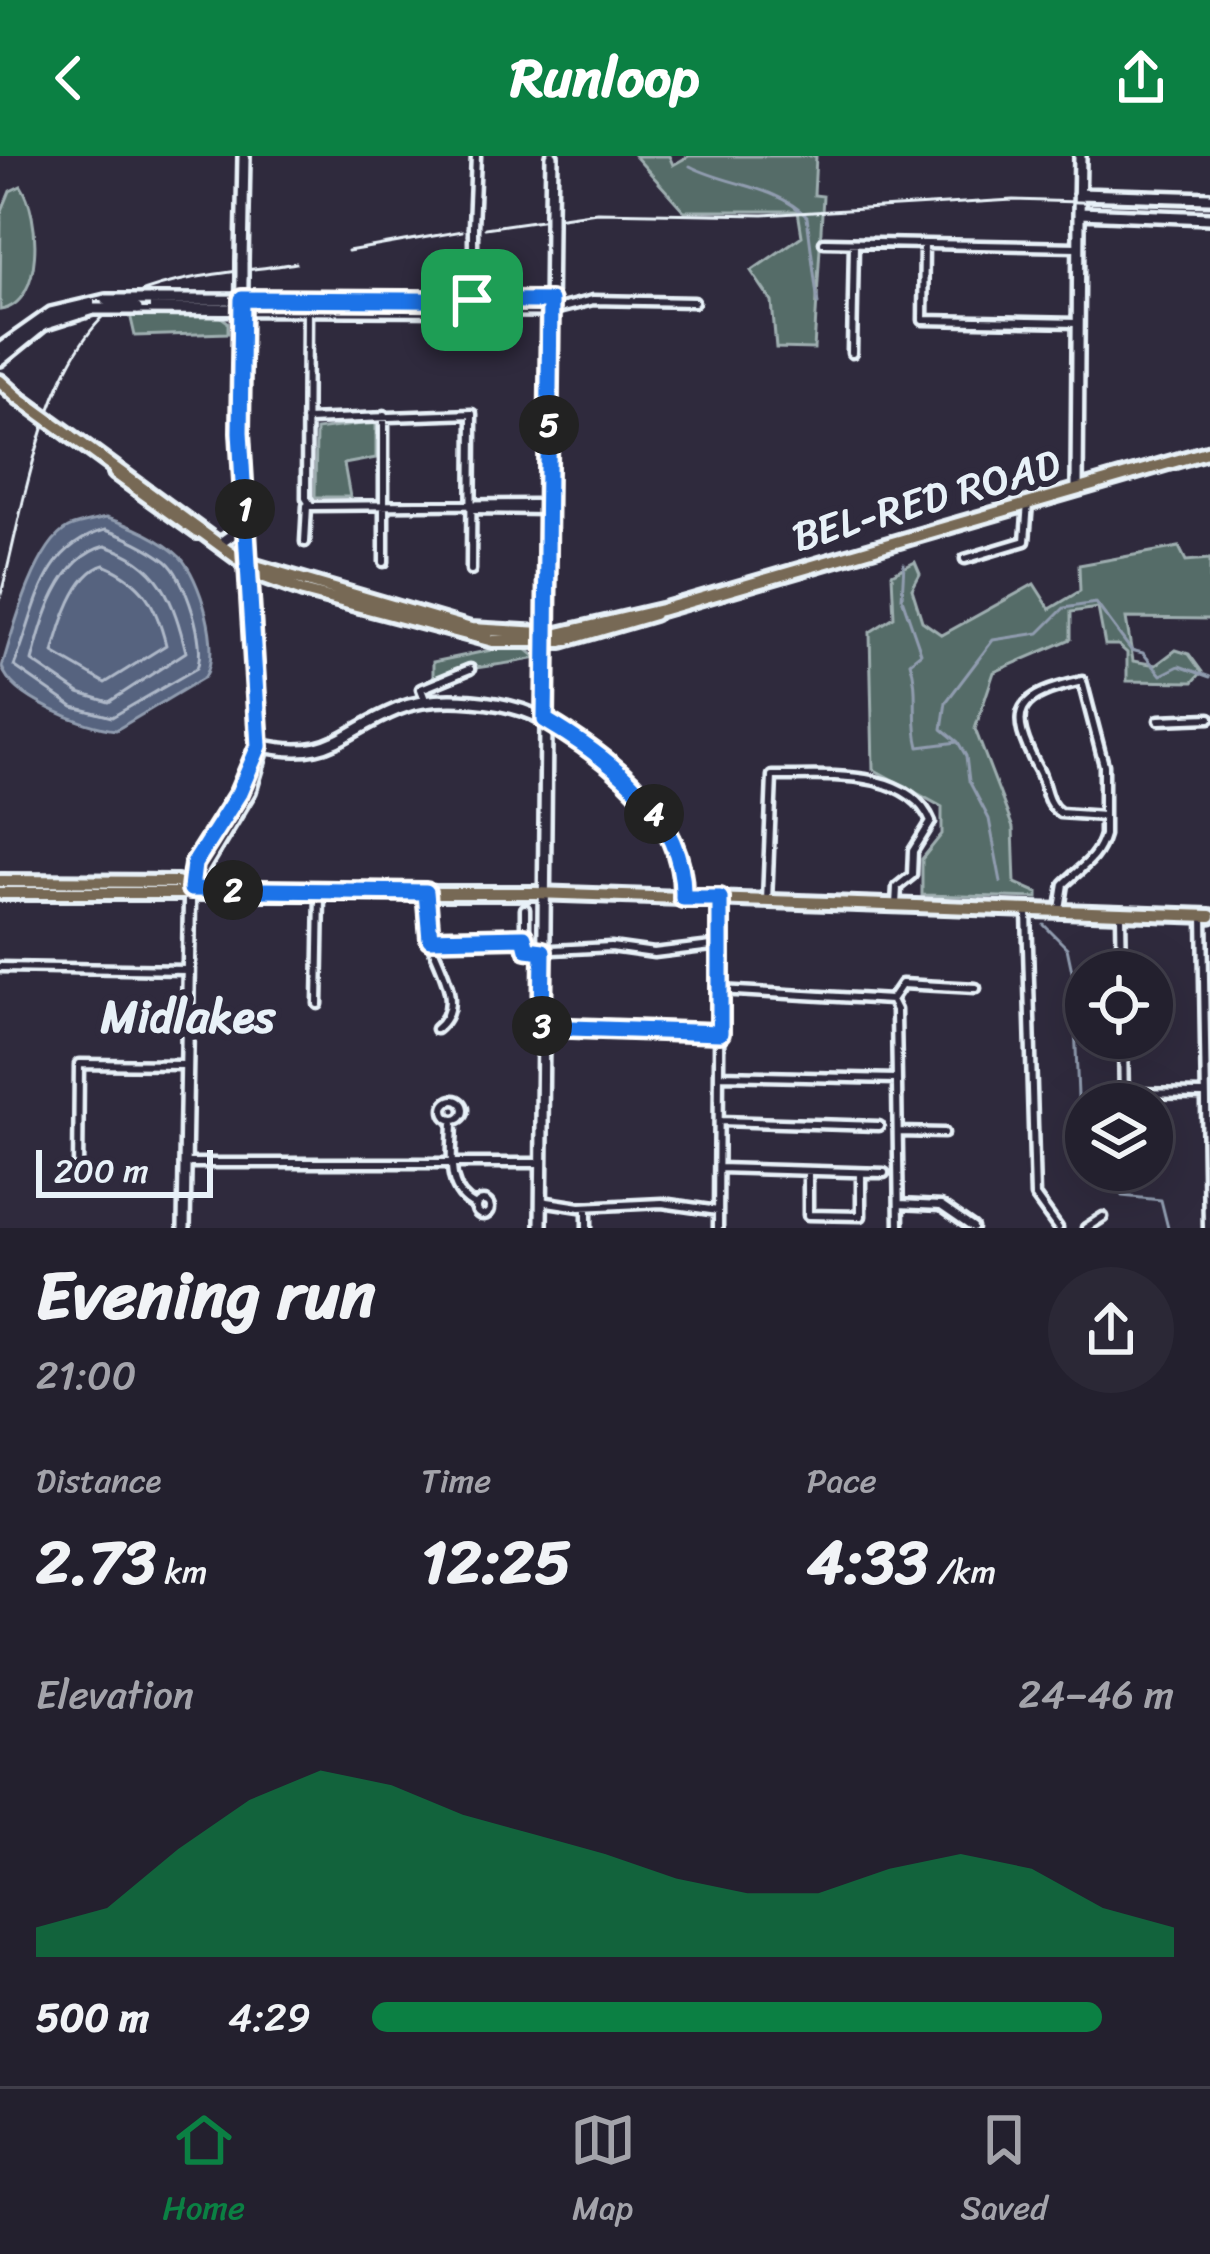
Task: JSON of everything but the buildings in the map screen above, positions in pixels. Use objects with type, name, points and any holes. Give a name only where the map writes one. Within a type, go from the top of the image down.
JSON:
[{"type":"main road","name":"BEL-RED ROAD","points":[[0,386],[249,564],[432,624],[507,638],[547,639],[661,610],[1210,451]]},
{"type":"main road","points":[[0,881],[177,882],[191,889]]},
{"type":"main road","points":[[0,893],[191,889],[545,893],[1206,916]]},
{"type":"street","points":[[184,1228],[191,889],[250,791],[260,763],[246,525],[244,156]]},
{"type":"street","points":[[472,300],[476,156]]},
{"type":"street","points":[[541,1228],[552,156]]},
{"type":"street","points":[[1077,489],[1080,156]]},
{"type":"street","points":[[1079,194],[1210,199]]},
{"type":"street","points":[[1079,215],[1210,218]]},
{"type":"street","points":[[1078,282],[1079,215]]},
{"type":"street","points":[[824,242],[1077,247]]},
{"type":"street","points":[[852,352],[854,243]]},
{"type":"street","points":[[924,244],[923,320],[1078,323]]},
{"type":"street","points":[[0,349],[60,313],[106,300],[242,305]]},
{"type":"street","points":[[307,305],[472,300],[564,307],[593,300],[694,302]]},
{"type":"street","points":[[60,313],[242,305],[550,306]]},
{"type":"street","points":[[305,542],[307,305]]},
{"type":"street","points":[[0,360],[27,331]]},
{"type":"street","points":[[306,420],[472,414],[471,570]]},
{"type":"street","points":[[383,562],[384,415]]},
{"type":"street","points":[[965,559],[1025,541],[1028,503]]},
{"type":"street","points":[[308,505],[472,508],[536,504],[548,509]]},
{"type":"street","points":[[218,543],[246,525]]},
{"type":"street","points":[[425,702],[421,689],[470,669]]},
{"type":"street","points":[[1060,910],[1064,884],[1090,862],[1101,845],[1104,816],[1104,765],[1082,681],[1035,692],[1024,707],[1022,740],[1055,810],[1104,816]]},
{"type":"street","points":[[259,746],[316,752],[395,710],[425,702],[481,704],[545,720],[595,749],[642,796],[668,838],[684,882],[683,898]]},
{"type":"street","points":[[1159,720],[1210,718]]},
{"type":"street","points":[[766,901],[772,776],[873,780],[923,809],[931,826],[913,851],[912,875],[897,887],[896,905]]},
{"type":"street","points":[[318,1004],[320,891]]},
{"type":"street","points":[[426,892],[430,939],[448,982],[444,1022],[436,1030]]},
{"type":"street","points":[[718,1228],[720,898]]},
{"type":"street","points":[[525,909],[527,949],[611,947],[654,953],[720,945]]},
{"type":"street","points":[[1027,909],[1035,1196],[1058,1228]]},
{"type":"street","points":[[1121,912],[1122,951]]},
{"type":"street","points":[[1206,916],[1208,1228]]},
{"type":"street","points":[[430,939],[524,937]]},
{"type":"street","points":[[0,967],[186,970]]},
{"type":"street","points":[[891,1000],[902,984],[976,988]]},
{"type":"street","points":[[719,990],[891,1000]]},
{"type":"street","points":[[891,1000],[896,1010],[898,1228]]},
{"type":"street","points":[[542,1027],[720,1033]]},
{"type":"street","points":[[78,1173],[80,1064],[186,1065]]},
{"type":"street","points":[[721,1075],[896,1078]]},
{"type":"street","points":[[1173,1094],[1205,1094]]},
{"type":"street","points":[[453,1120],[457,1192],[476,1206]]},
{"type":"street","points":[[720,1121],[879,1126]]},
{"type":"street","points":[[898,1132],[944,1133]]},
{"type":"street","points":[[184,1162],[541,1163]]},
{"type":"street","points":[[719,1168],[884,1173]]},
{"type":"street","points":[[808,1171],[808,1215],[860,1216],[861,1173]]},
{"type":"street","points":[[541,1201],[587,1207],[662,1203],[718,1211]]},
{"type":"street","points":[[899,1204],[941,1206],[971,1225]]},
{"type":"street","points":[[587,1207],[587,1228]]},
{"type":"street","points":[[1086,1228],[1103,1217]]},
{"type":"green space","points":[[635,156],[669,156],[673,165],[689,156],[816,156],[814,195],[823,196],[814,349],[776,348],[772,302],[751,271],[802,236],[798,211],[684,211]]},
{"type":"green space","points":[[21,186],[35,236],[31,276],[15,304],[0,310],[1,213],[10,191]]},
{"type":"green space","points":[[130,314],[221,317],[228,322],[228,333],[135,336]]},
{"type":"green space","points":[[376,422],[376,458],[344,464],[350,497],[315,497],[316,430]]},
{"type":"green space","points":[[1179,547],[1186,561],[1210,559],[1210,619],[1126,618],[1133,661],[1156,665],[1176,650],[1189,654],[1202,672],[1193,682],[1127,681],[1127,653],[1118,645],[1105,645],[1098,608],[1071,612],[1071,639],[994,672],[975,729],[1013,828],[1015,883],[1038,893],[1038,898],[922,895],[922,859],[942,834],[942,807],[873,769],[870,632],[894,617],[892,574],[915,562],[920,574],[912,589],[922,621],[942,635],[1034,584],[1050,609],[1080,591],[1079,565]]},
{"type":"green space","points":[[506,647],[526,649],[537,658],[433,678],[433,662]]},
{"type":"water","points":[[106,518],[145,533],[180,557],[201,596],[211,649],[205,677],[116,730],[69,717],[34,700],[8,679],[2,667],[26,591],[45,552],[68,528]]},
{"type":"waterway","points":[[690,166],[781,198],[807,217],[818,304]]},
{"type":"waterway","points":[[904,564],[902,598],[921,653],[910,662],[919,747],[958,742],[966,756],[969,781],[989,819],[1001,882]]},
{"type":"waterway","points":[[958,742],[942,729],[946,702],[993,640],[1039,633],[1064,608],[1096,603],[1131,650],[1143,653],[1161,675],[1179,666],[1210,677]]},
{"type":"waterway","points":[[1044,925],[1067,948],[1073,976],[1077,1083]]},
{"type":"waterway","points":[[1121,1191],[1122,1196],[1161,1200],[1168,1228]]},
{"type":"tram line","points":[[485,228],[597,212],[763,215],[1013,200],[1210,206]]},
{"type":"tram line","points":[[348,251],[462,231]]},
{"type":"tram line","points":[[0,598],[43,429],[79,347],[104,316],[134,295],[172,282],[296,263]]},
{"type":"district","name":"Midlakes","points":[[188,1016]]},
{"type":"route","points":[[242,299],[472,300],[550,301],[545,720],[595,749],[642,796],[668,838],[684,882],[683,898],[720,898],[720,1033],[542,1027],[543,951],[527,949],[524,937],[443,935],[430,939],[426,892],[191,889],[194,864],[239,793],[259,746],[240,432],[242,299]]}]
